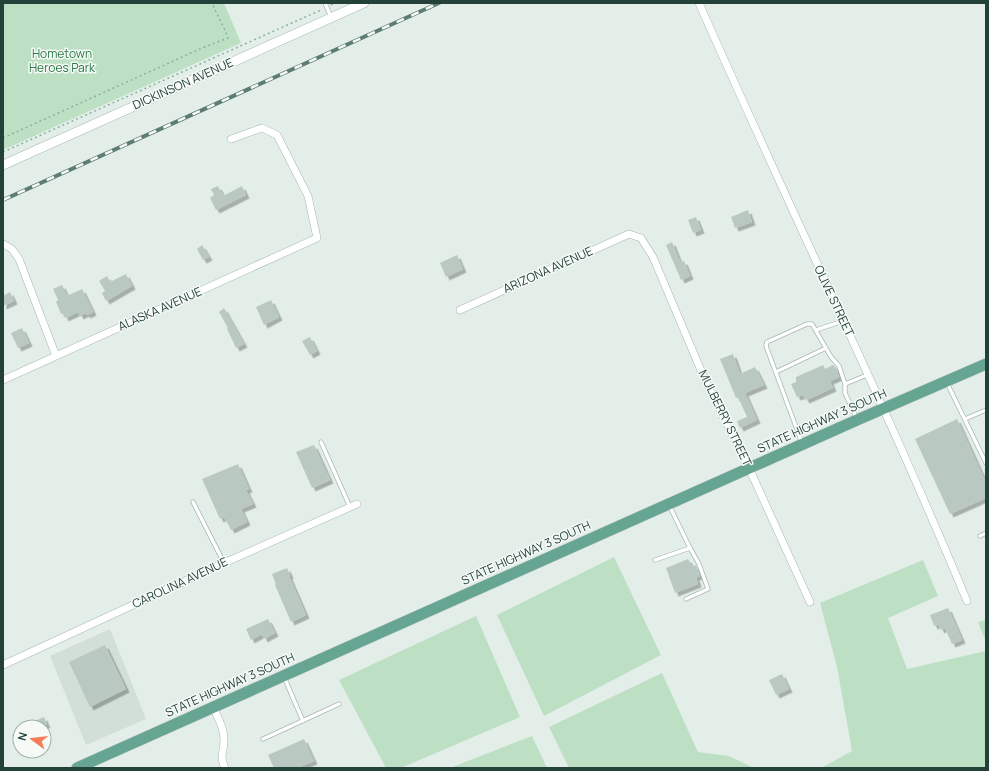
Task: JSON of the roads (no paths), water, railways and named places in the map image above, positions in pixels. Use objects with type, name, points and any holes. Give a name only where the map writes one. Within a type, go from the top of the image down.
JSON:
[{"type":"main road","name":"STATE HIGHWAY 3 SOUTH","points":[[77,768],[883,408],[986,364]]},
{"type":"street","name":"DICKINSON AVENUE","points":[[3,165],[364,3]]},
{"type":"street","name":"OLIVE STREET","points":[[699,3],[883,408],[967,601]]},
{"type":"street","name":"ALASKA AVENUE","points":[[3,380],[317,238],[308,196],[278,135],[262,128],[231,139]]},
{"type":"street","name":"ARIZONA AVENUE","points":[[460,310],[629,234],[638,237]]},
{"type":"street","name":"MULBERRY STREET","points":[[638,237],[641,238],[653,257],[705,380],[749,468],[810,602]]},
{"type":"street","points":[[3,244],[12,249],[19,259],[56,356]]},
{"type":"street","name":"CAROLINA AVENUE","points":[[3,665],[224,563],[357,504]]},
{"type":"street","points":[[213,707],[223,729],[224,741],[221,759],[225,768]]},
{"type":"lane","points":[[326,5],[331,18]]},
{"type":"lane","points":[[816,330],[843,321]]},
{"type":"lane","points":[[803,444],[766,346],[767,342],[807,324],[812,324],[831,357],[839,366],[845,384],[845,393],[857,420]]},
{"type":"lane","points":[[776,372],[826,348]]},
{"type":"lane","points":[[845,384],[867,375]]},
{"type":"lane","points":[[946,381],[986,463]]},
{"type":"lane","points":[[965,419],[986,410]]},
{"type":"lane","points":[[321,442],[350,507]]},
{"type":"lane","points":[[193,502],[224,563]]},
{"type":"lane","points":[[669,504],[699,564],[708,590],[686,599]]},
{"type":"lane","points":[[980,536],[986,533]]},
{"type":"lane","points":[[655,560],[690,548]]},
{"type":"lane","points":[[284,676],[304,720]]},
{"type":"lane","points":[[263,739],[339,704]]},
{"type":"railway","points":[[3,200],[439,3]]},
{"type":"park label","name":"Hometown Heroes Park","points":[[62,61]]}]
